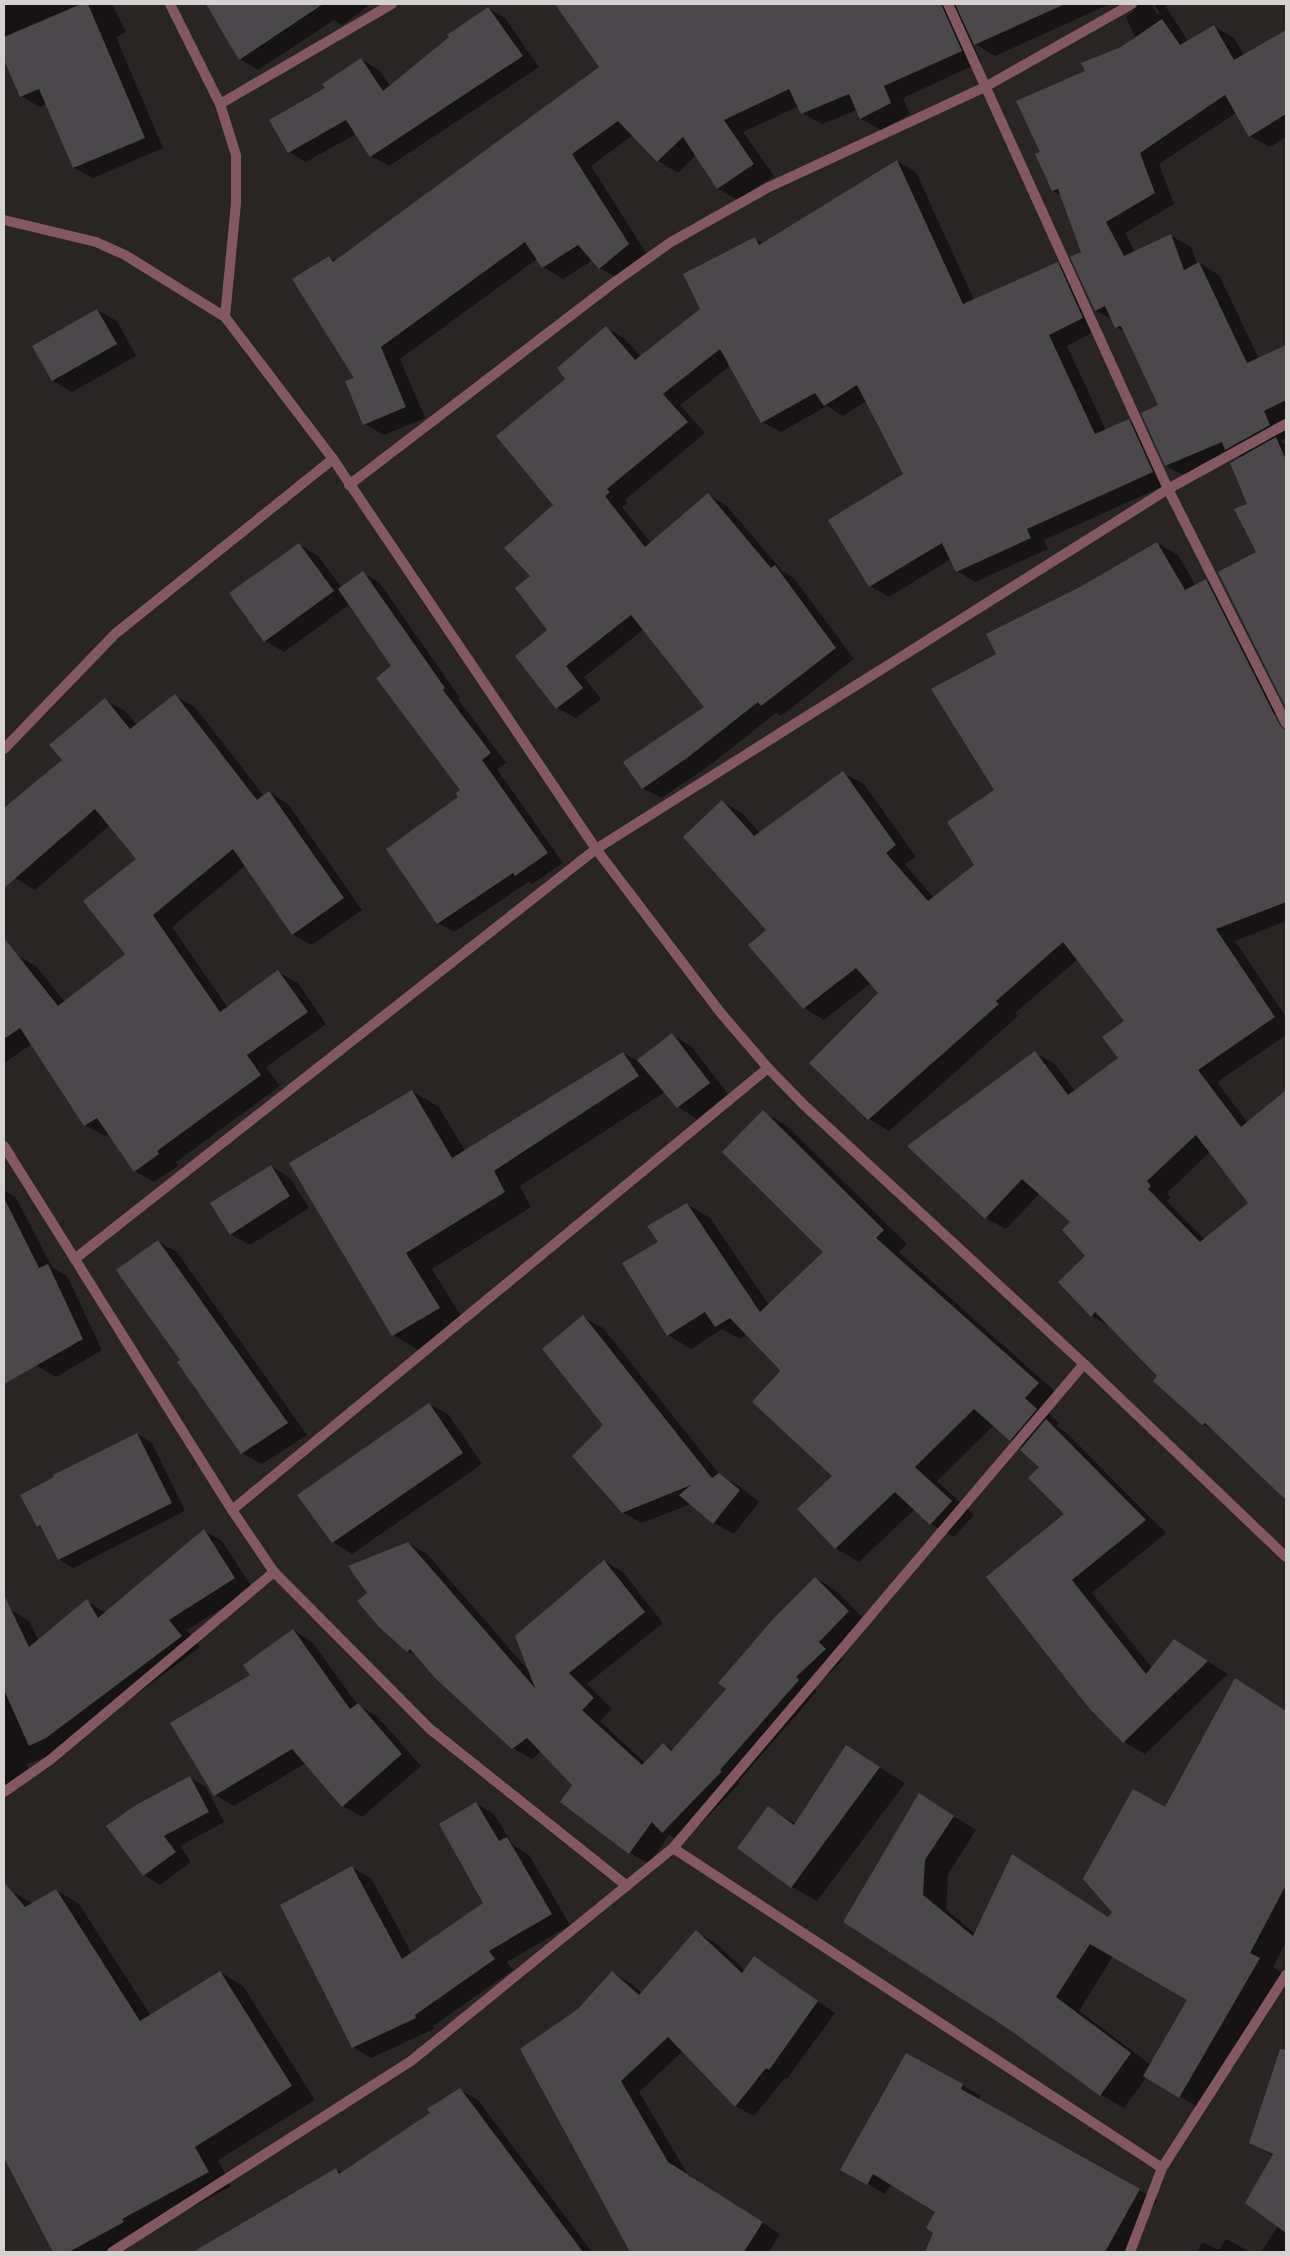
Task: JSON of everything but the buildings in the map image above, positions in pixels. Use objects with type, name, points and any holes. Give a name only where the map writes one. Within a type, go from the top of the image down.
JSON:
[{"type":"street","points":[[170,4],[220,104],[236,155],[236,203],[225,318]]},
{"type":"street","points":[[220,104],[392,4]]},
{"type":"street","points":[[948,4],[1168,489],[1286,723]]},
{"type":"street","points":[[349,485],[612,284],[671,242],[767,188],[985,87],[1132,4]]},
{"type":"street","points":[[4,220],[96,242],[125,255],[225,318],[333,459],[596,849],[720,1012],[768,1068],[804,1105],[1084,1364],[1286,1557]]},
{"type":"street","points":[[76,1258],[596,849],[1168,489],[1286,424]]},
{"type":"street","points":[[4,749],[115,634],[333,459]]},
{"type":"street","points":[[232,1510],[768,1068]]},
{"type":"street","points":[[4,1146],[76,1258],[232,1510],[274,1572],[430,1729],[627,1886]]},
{"type":"street","points":[[112,2252],[411,2061],[673,1848],[1084,1364]]},
{"type":"street","points":[[4,1792],[50,1760],[274,1572]]},
{"type":"street","points":[[673,1848],[1162,2168]]},
{"type":"street","points":[[1130,2252],[1162,2168],[1286,1974]]}]
